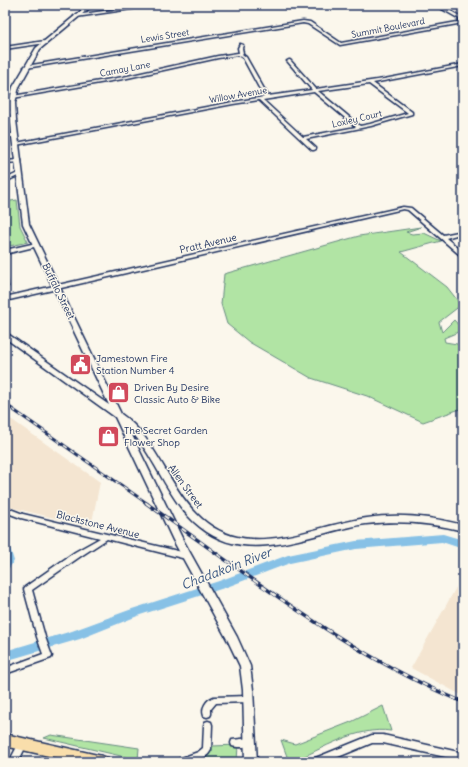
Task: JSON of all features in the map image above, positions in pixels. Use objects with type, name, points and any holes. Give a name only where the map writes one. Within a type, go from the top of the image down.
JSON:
[{"type":"main road","points":[[5,740],[102,762]]},
{"type":"street","name":"Buffalo Street","points":[[91,5],[38,48],[26,67],[13,97],[9,113],[15,135],[19,161],[24,215],[36,245],[116,414],[201,585],[233,640],[245,666],[249,699]]},
{"type":"street","points":[[76,16],[152,5]]},
{"type":"street","points":[[437,5],[463,21]]},
{"type":"street","name":"Summit Boulevard","points":[[305,22],[339,44],[463,21]]},
{"type":"street","name":"Lewis Street","points":[[26,67],[305,22]]},
{"type":"street","points":[[5,48],[45,42]]},
{"type":"street","points":[[242,45],[240,48],[240,54],[244,57],[267,98]]},
{"type":"street","name":"Camay Lane","points":[[13,97],[123,78],[218,57],[240,54]]},
{"type":"street","points":[[289,61],[315,91],[359,127]]},
{"type":"street","name":"Willow Avenue","points":[[16,144],[260,99],[369,82],[463,65]]},
{"type":"street","name":"Loxley Court","points":[[304,138],[359,127],[408,114],[410,112],[369,82]]},
{"type":"street","points":[[260,99],[299,137],[304,138],[314,149]]},
{"type":"street","points":[[5,136],[15,135]]},
{"type":"street","points":[[5,162],[19,161]]},
{"type":"street","points":[[5,181],[20,174]]},
{"type":"street","name":"Pratt Avenue","points":[[5,299],[394,209],[406,208],[442,237]]},
{"type":"street","points":[[442,237],[463,232]]},
{"type":"street","points":[[442,237],[463,256]]},
{"type":"street","points":[[5,252],[36,245]]},
{"type":"street","name":"Allen Street","points":[[5,334],[116,414],[139,434],[187,508],[203,525],[229,539],[249,542],[273,541],[354,522],[385,519],[412,519],[463,528]]},
{"type":"street","points":[[128,438],[131,435],[139,434]]},
{"type":"street","name":"Blackstone Avenue","points":[[5,509],[21,516],[186,556]]},
{"type":"street","points":[[5,671],[48,656],[41,637],[28,589],[78,554],[106,537]]},
{"type":"street","points":[[207,714],[207,708],[214,700],[249,699],[251,762]]},
{"type":"street","points":[[182,762],[198,756],[207,750],[208,725]]},
{"type":"street","points":[[316,762],[372,739],[384,739],[463,757]]},
{"type":"street","points":[[235,743],[250,742]]},
{"type":"street","points":[[13,762],[22,744]]},
{"type":"shaded area","points":[[5,415],[100,482],[91,527],[5,506]]},
{"type":"shaded area","points":[[463,575],[463,696],[411,668]]},
{"type":"green space","points":[[17,200],[20,226],[28,242],[5,247],[5,202]]},
{"type":"green space","points":[[421,227],[406,232],[412,234],[424,233],[441,241],[401,252],[447,287],[461,305],[439,322],[442,332],[454,320],[463,330],[444,338],[445,342],[463,345],[463,407],[460,409],[423,422],[367,396],[311,378],[249,342],[227,324],[221,304],[224,274],[359,236]]},
{"type":"green space","points":[[383,706],[391,731],[378,730],[353,735],[289,762],[281,740],[295,744],[351,722]]},
{"type":"green space","points":[[51,735],[139,748],[138,760],[44,738]]},
{"type":"green space","points":[[238,745],[237,762],[191,762],[201,759],[207,755],[212,746]]},
{"type":"waterway","name":"Chadakoin River","points":[[5,656],[75,635],[136,612],[223,584],[288,559],[356,545],[443,538],[463,545]]},
{"type":"waterway","name":"Chadakoin River","points":[[5,548],[8,561],[5,565]]},
{"type":"railway","points":[[5,404],[148,504]]},
{"type":"railway","points":[[146,503],[299,612],[379,661],[420,683],[463,702]]},
{"type":"place","name":"Jamestown Fire Station Number 4","points":[[80,364]]},
{"type":"place","name":"Driven By Desire Classic Auto & Bike","points":[[118,393]]},
{"type":"place","name":"The Secret Garden Flower Shop","points":[[109,436]]}]
